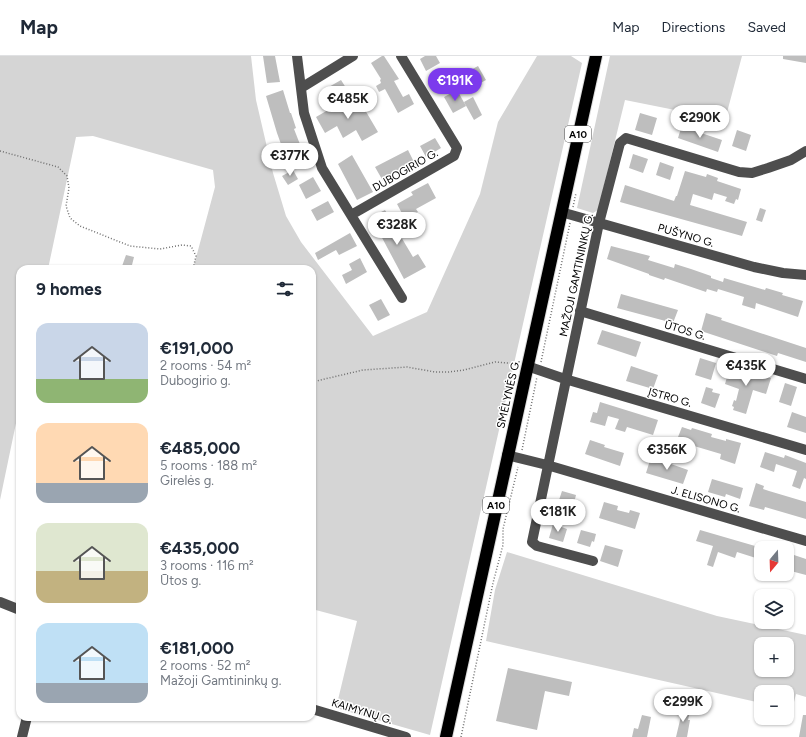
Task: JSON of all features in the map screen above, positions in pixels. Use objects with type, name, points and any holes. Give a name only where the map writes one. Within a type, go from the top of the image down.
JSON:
[{"type":"highway","name":"SMĖLYNĖS G.","points":[[446,737],[527,366],[566,214],[596,56]]},
{"type":"street","points":[[297,56],[304,113],[322,168],[402,298]]},
{"type":"street","points":[[301,88],[353,56]]},
{"type":"street","name":"DUBOGIRIO G.","points":[[351,215],[454,156],[457,148],[401,56]]},
{"type":"street","name":"MAŽOJI GAMTININKŲ G.","points":[[593,561],[537,546],[532,542],[599,222],[620,143],[626,138],[739,172],[752,173],[792,160],[806,151]]},
{"type":"street","name":"PUŠYNO G.","points":[[566,214],[599,222],[754,267],[783,274],[806,275]]},
{"type":"street","name":"ŪTOS G.","points":[[580,311],[806,379]]},
{"type":"street","name":"ĮSTRO G.","points":[[527,366],[565,379],[806,450]]},
{"type":"street","name":"J. ELISONO G.","points":[[507,455],[547,465],[806,541]]},
{"type":"street","points":[[0,602],[16,608]]},
{"type":"street","name":"KAIMYNŲ G.","points":[[316,710],[406,737]]},
{"type":"street","points":[[22,737],[26,721]]},
{"type":"path","points":[[0,151],[58,167],[67,176],[69,188],[66,206],[70,218],[80,226],[130,246],[160,249],[182,245],[191,246],[196,256],[194,265]]},
{"type":"path","points":[[461,737],[493,583],[500,560],[503,545],[503,529],[521,458],[539,369],[566,214],[577,192]]},
{"type":"path","points":[[316,381],[363,370],[407,367],[435,372],[449,372],[464,370],[495,362],[512,362],[527,366]]},
{"type":"shaded area","points":[[0,56],[251,56],[256,100],[273,173],[286,216],[301,242],[373,336],[427,312],[480,194],[498,122],[537,56],[571,56],[582,63],[430,735],[336,708],[357,621],[316,610],[316,265],[194,265],[215,187],[213,170],[93,136],[76,137],[49,265],[16,265],[16,423],[0,500]]},
{"type":"shaded area","points":[[610,56],[742,56],[725,120],[625,100],[598,210],[593,213],[577,208]]},
{"type":"shaded area","points":[[507,552],[717,616],[754,624],[754,629],[778,629],[806,635],[806,697],[796,694],[794,702],[794,685],[754,685],[754,701],[486,641],[495,590]]},
{"type":"building","points":[[263,56],[275,56],[280,82],[267,83]]},
{"type":"building","points":[[384,56],[399,79],[394,81],[403,97],[409,94],[414,104],[398,113],[385,89],[379,92],[376,86],[381,83],[381,79],[371,63]]},
{"type":"building","points":[[425,56],[436,56],[440,63],[426,71],[420,59]]},
{"type":"building","points":[[783,56],[806,56],[806,63],[783,59]]},
{"type":"building","points":[[478,66],[486,80],[473,87],[465,73]]},
{"type":"building","points":[[457,70],[461,78],[450,85],[445,77]]},
{"type":"building","points":[[341,80],[348,91],[333,99],[327,88]]},
{"type":"building","points":[[283,90],[296,128],[294,129],[303,152],[286,158],[266,96]]},
{"type":"building","points":[[457,90],[466,106],[453,113],[444,97]]},
{"type":"building","points":[[328,97],[336,111],[358,98],[378,132],[362,141],[356,130],[343,138],[337,126],[325,133],[316,117],[328,110],[323,100]]},
{"type":"building","points":[[473,97],[482,115],[474,120],[464,102]]},
{"type":"building","points":[[640,113],[657,118],[652,135],[635,130]]},
{"type":"building","points":[[682,125],[722,140],[718,152],[678,138]]},
{"type":"building","points":[[737,130],[751,135],[746,151],[732,146]]},
{"type":"building","points":[[435,138],[441,148],[426,157],[420,146]]},
{"type":"building","points":[[408,150],[414,162],[383,181],[375,167]]},
{"type":"building","points":[[633,154],[648,159],[643,173],[629,168]]},
{"type":"building","points":[[352,155],[373,192],[357,200],[338,164]]},
{"type":"building","points":[[660,162],[674,167],[670,180],[656,175]]},
{"type":"building","points":[[293,170],[298,179],[288,185],[282,176]]},
{"type":"building","points":[[685,171],[706,177],[707,174],[718,178],[717,181],[741,189],[738,200],[736,199],[734,204],[725,201],[727,197],[714,193],[712,200],[693,194],[690,205],[747,222],[742,236],[620,202],[625,185],[674,201]]},
{"type":"building","points":[[313,177],[321,191],[306,199],[299,185]]},
{"type":"building","points":[[428,183],[436,198],[416,209],[418,212],[405,219],[397,204],[413,195],[411,192]]},
{"type":"building","points":[[328,201],[334,212],[317,221],[311,210]]},
{"type":"building","points":[[760,208],[766,210],[762,222],[756,220]]},
{"type":"building","points":[[385,210],[413,257],[418,254],[426,267],[404,279],[371,217]]},
{"type":"building","points":[[350,233],[357,246],[339,255],[336,250],[318,260],[315,253]]},
{"type":"building","points":[[611,246],[650,256],[648,260],[674,268],[675,264],[691,269],[723,282],[724,278],[765,290],[766,288],[783,293],[782,295],[803,301],[798,317],[756,303],[755,309],[742,305],[744,297],[718,289],[717,292],[707,289],[706,292],[665,278],[664,280],[649,275],[607,259]]},
{"type":"building","points":[[126,255],[134,257],[132,265],[122,265]]},
{"type":"building","points":[[360,258],[367,272],[346,284],[342,275],[352,270],[349,264]]},
{"type":"building","points":[[621,294],[678,310],[673,323],[617,308]]},
{"type":"building","points":[[381,299],[390,315],[378,321],[369,305]]},
{"type":"building","points":[[706,313],[722,318],[721,320],[806,348],[806,362],[778,353],[777,356],[701,331]]},
{"type":"building","points":[[602,330],[641,342],[636,357],[597,344]]},
{"type":"building","points":[[700,358],[716,363],[711,380],[695,375]]},
{"type":"building","points":[[631,366],[658,375],[653,389],[626,381]]},
{"type":"building","points":[[730,367],[771,378],[766,394],[753,390],[746,414],[733,410],[734,407],[732,406],[734,400],[736,401],[739,389],[725,384]]},
{"type":"building","points":[[785,383],[797,387],[791,406],[779,402]]},
{"type":"building","points":[[706,387],[713,389],[712,392],[720,394],[715,408],[701,403]]},
{"type":"building","points":[[600,402],[658,420],[653,435],[627,427],[625,432],[615,429],[619,419],[608,416],[605,426],[590,422],[593,412],[597,413]]},
{"type":"building","points":[[792,412],[806,417],[806,433],[787,427]]},
{"type":"building","points":[[682,427],[691,430],[692,428],[712,434],[711,437],[741,443],[735,464],[720,459],[721,454],[684,443],[685,439],[678,437]]},
{"type":"building","points":[[590,440],[605,445],[604,447],[624,453],[620,466],[585,454]]},
{"type":"building","points":[[765,452],[784,458],[785,455],[806,463],[806,479],[804,478],[800,489],[792,486],[797,471],[776,464],[774,472],[760,467]]},
{"type":"building","points":[[651,457],[688,470],[683,484],[646,473]]},
{"type":"building","points":[[712,479],[743,488],[740,499],[726,494],[725,497],[708,492]]},
{"type":"building","points":[[756,483],[764,486],[763,489],[806,502],[806,519],[765,507],[764,510],[749,506]]},
{"type":"building","points":[[562,491],[576,495],[572,511],[557,506]]},
{"type":"building","points":[[604,502],[618,506],[617,510],[629,513],[630,510],[640,513],[635,529],[599,518]]},
{"type":"building","points":[[553,524],[567,529],[563,542],[549,538]]},
{"type":"building","points":[[581,530],[596,534],[594,542],[592,541],[590,547],[577,543]]},
{"type":"building","points":[[700,530],[754,546],[754,557],[737,552],[735,558],[718,552],[713,567],[707,565],[713,546],[696,541]]},
{"type":"building","points":[[605,545],[623,550],[618,567],[600,561]]},
{"type":"building","points":[[794,555],[806,559],[806,575],[794,572]]},
{"type":"building","points":[[508,668],[572,682],[569,696],[545,691],[537,730],[496,721]]},
{"type":"building","points":[[679,708],[690,711],[687,737],[676,737],[681,716],[677,715]]},
{"type":"building","points":[[642,715],[651,717],[647,737],[632,737],[634,728],[638,729]]},
{"type":"building","points":[[803,715],[806,715],[806,737],[799,737]]}]
